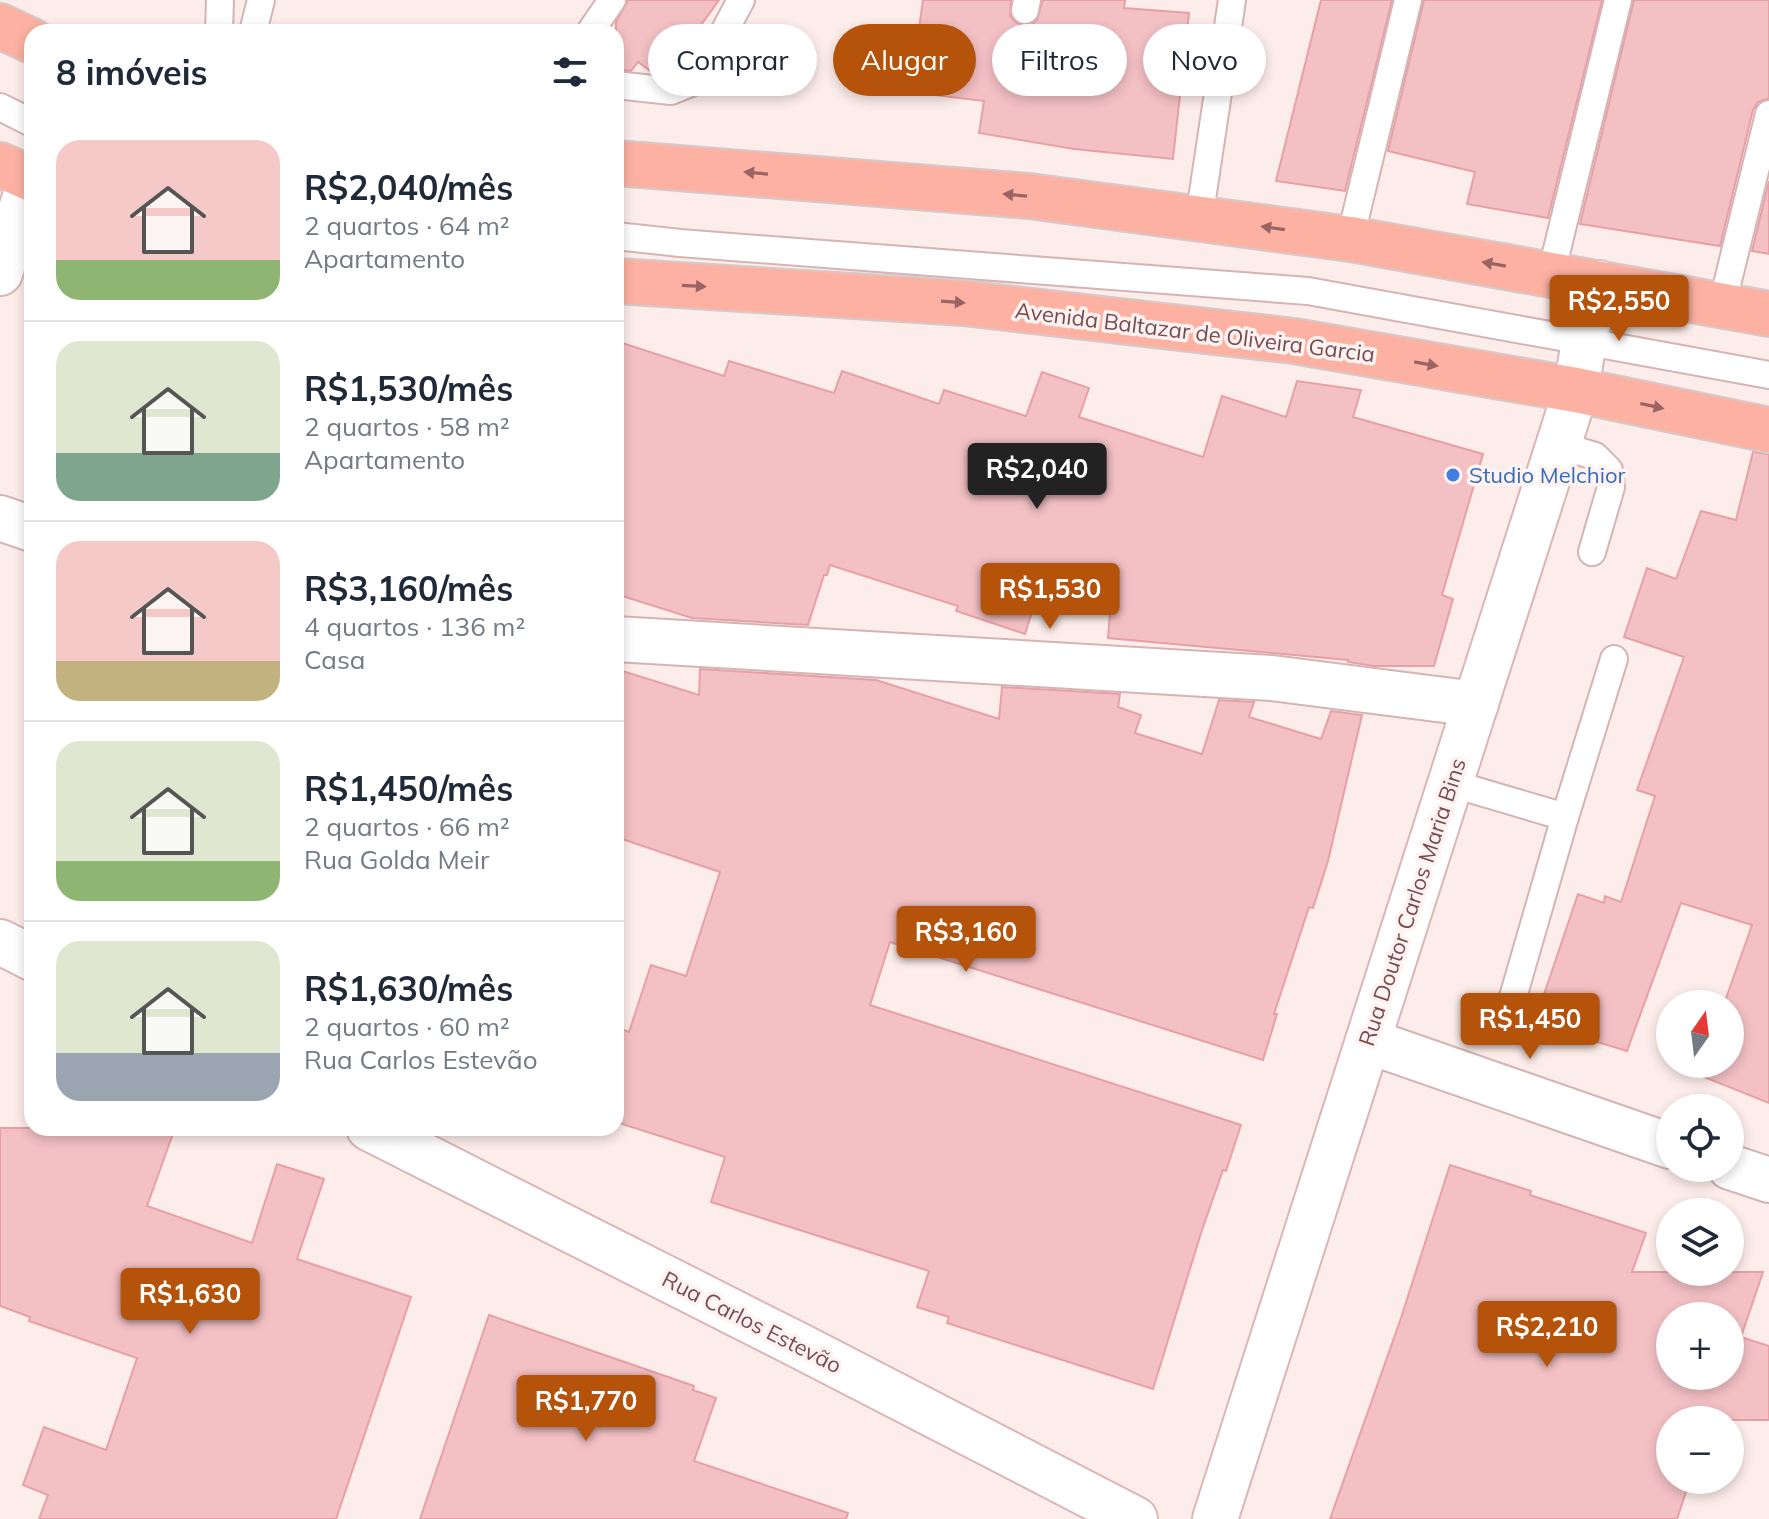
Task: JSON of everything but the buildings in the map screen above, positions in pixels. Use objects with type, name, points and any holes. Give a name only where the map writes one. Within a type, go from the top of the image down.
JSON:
[{"type":"main road","points":[[0,26],[24,37]]},
{"type":"main road","points":[[624,164],[1029,196],[1350,239],[1769,314]]},
{"type":"main road","points":[[0,165],[24,176]]},
{"type":"main road","name":"Avenida Baltazar de Oliveira Garcia","points":[[624,282],[963,303],[1294,341],[1576,390],[1769,430]]},
{"type":"street","points":[[0,273],[24,202]]},
{"type":"street","name":"Rua Doutor Carlos Maria Bins","points":[[1215,1519],[1576,390],[1584,341],[1599,283]]},
{"type":"street","points":[[0,518],[24,526]]},
{"type":"street","points":[[624,639],[1272,678],[1476,704]]},
{"type":"street","points":[[0,942],[24,954]]},
{"type":"street","points":[[1368,1041],[1656,1141]]},
{"type":"street","name":"Rua Carlos Estevão","points":[[385,1136],[1135,1519]]},
{"type":"street","points":[[1744,1172],[1769,1180]]},
{"type":"lane","points":[[219,24],[220,0]]},
{"type":"lane","points":[[255,24],[261,0]]},
{"type":"lane","points":[[596,24],[612,0]]},
{"type":"lane","points":[[624,86],[671,91],[693,82],[707,64],[741,0]]},
{"type":"lane","points":[[1199,219],[1232,0]]},
{"type":"lane","points":[[1350,239],[1408,0]]},
{"type":"lane","points":[[1551,274],[1618,0]]},
{"type":"lane","points":[[0,51],[24,54]]},
{"type":"lane","points":[[0,107],[24,119]]},
{"type":"lane","points":[[1722,305],[1769,114]]},
{"type":"lane","points":[[0,154],[24,173]]},
{"type":"lane","points":[[624,237],[1308,291],[1769,375]]},
{"type":"lane","points":[[1558,445],[1595,456],[1609,470],[1611,487],[1592,552]]},
{"type":"lane","points":[[1509,1011],[1614,659]]},
{"type":"lane","points":[[1450,783],[1565,817]]},
{"type":"place","name":"Studio Melchior","points":[[1453,475]]}]
